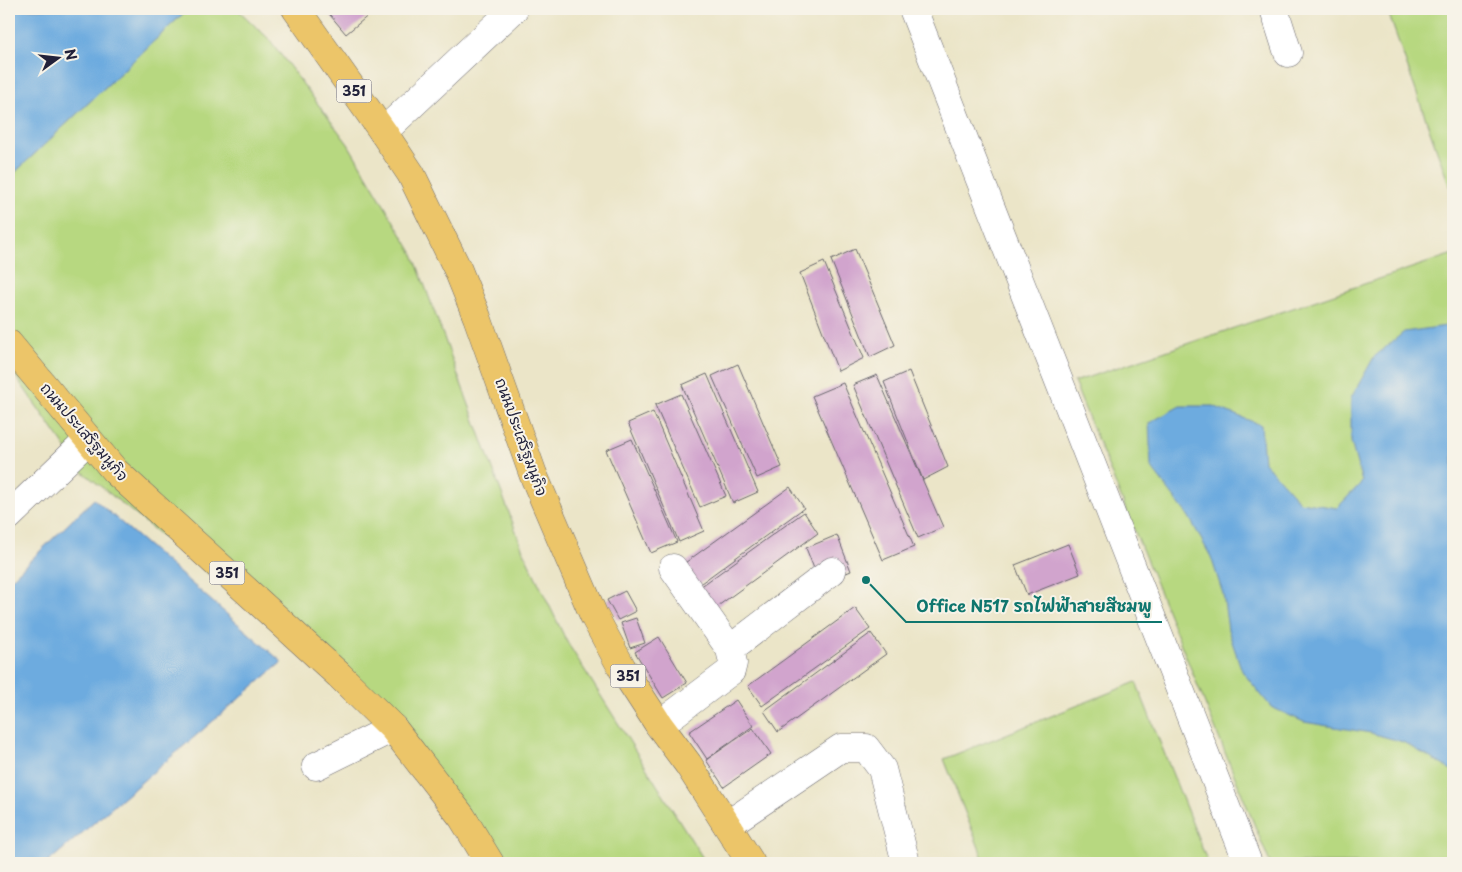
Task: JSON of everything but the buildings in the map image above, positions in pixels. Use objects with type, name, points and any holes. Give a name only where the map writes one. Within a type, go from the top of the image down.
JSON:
[{"type":"main road","name":"ถนนประเสริฐมนูกิจ","points":[[296,9],[411,174],[458,270],[534,474],[594,616],[622,668],[688,764],[751,863]]},
{"type":"main road","name":"ถนนประเสริฐมนูกิจ","points":[[9,344],[115,471],[339,675],[393,728],[462,818],[490,863]]},
{"type":"street","points":[[383,132],[514,9]]},
{"type":"street","points":[[913,9],[1248,863]]},
{"type":"street","points":[[1274,9],[1288,53]]},
{"type":"street","points":[[9,516],[88,440]]},
{"type":"street","points":[[660,725],[731,671],[733,663],[730,649],[673,568]]},
{"type":"street","points":[[730,649],[832,571]]},
{"type":"street","points":[[316,766],[393,728]]},
{"type":"street","points":[[727,825],[842,748],[866,748],[882,769],[906,863]]},
{"type":"green space","points":[[188,9],[237,9],[269,39],[348,144],[413,254],[524,553],[567,642],[706,863],[499,863],[417,743],[83,472],[9,367],[9,178]]},
{"type":"green space","points":[[1387,9],[1453,9],[1453,196]]},
{"type":"green space","points":[[1453,254],[1453,863],[1270,863],[1074,382]]},
{"type":"green space","points":[[1136,682],[1208,863],[985,863],[944,759]]},
{"type":"water","points":[[9,9],[188,9],[9,178]]},
{"type":"water","points":[[1453,325],[1453,771],[1403,742],[1371,733],[1304,722],[1271,707],[1242,671],[1228,630],[1223,594],[1211,557],[1189,517],[1151,467],[1149,423],[1180,406],[1213,406],[1261,425],[1264,462],[1300,502],[1337,508],[1362,482],[1351,442],[1351,398],[1374,357],[1404,332]]},
{"type":"water","points":[[94,499],[282,662],[47,863],[9,863],[9,581]]},
{"type":"place","name":"Office N517 รถไฟฟ้าสายสีชมพู","points":[[866,580]]}]
